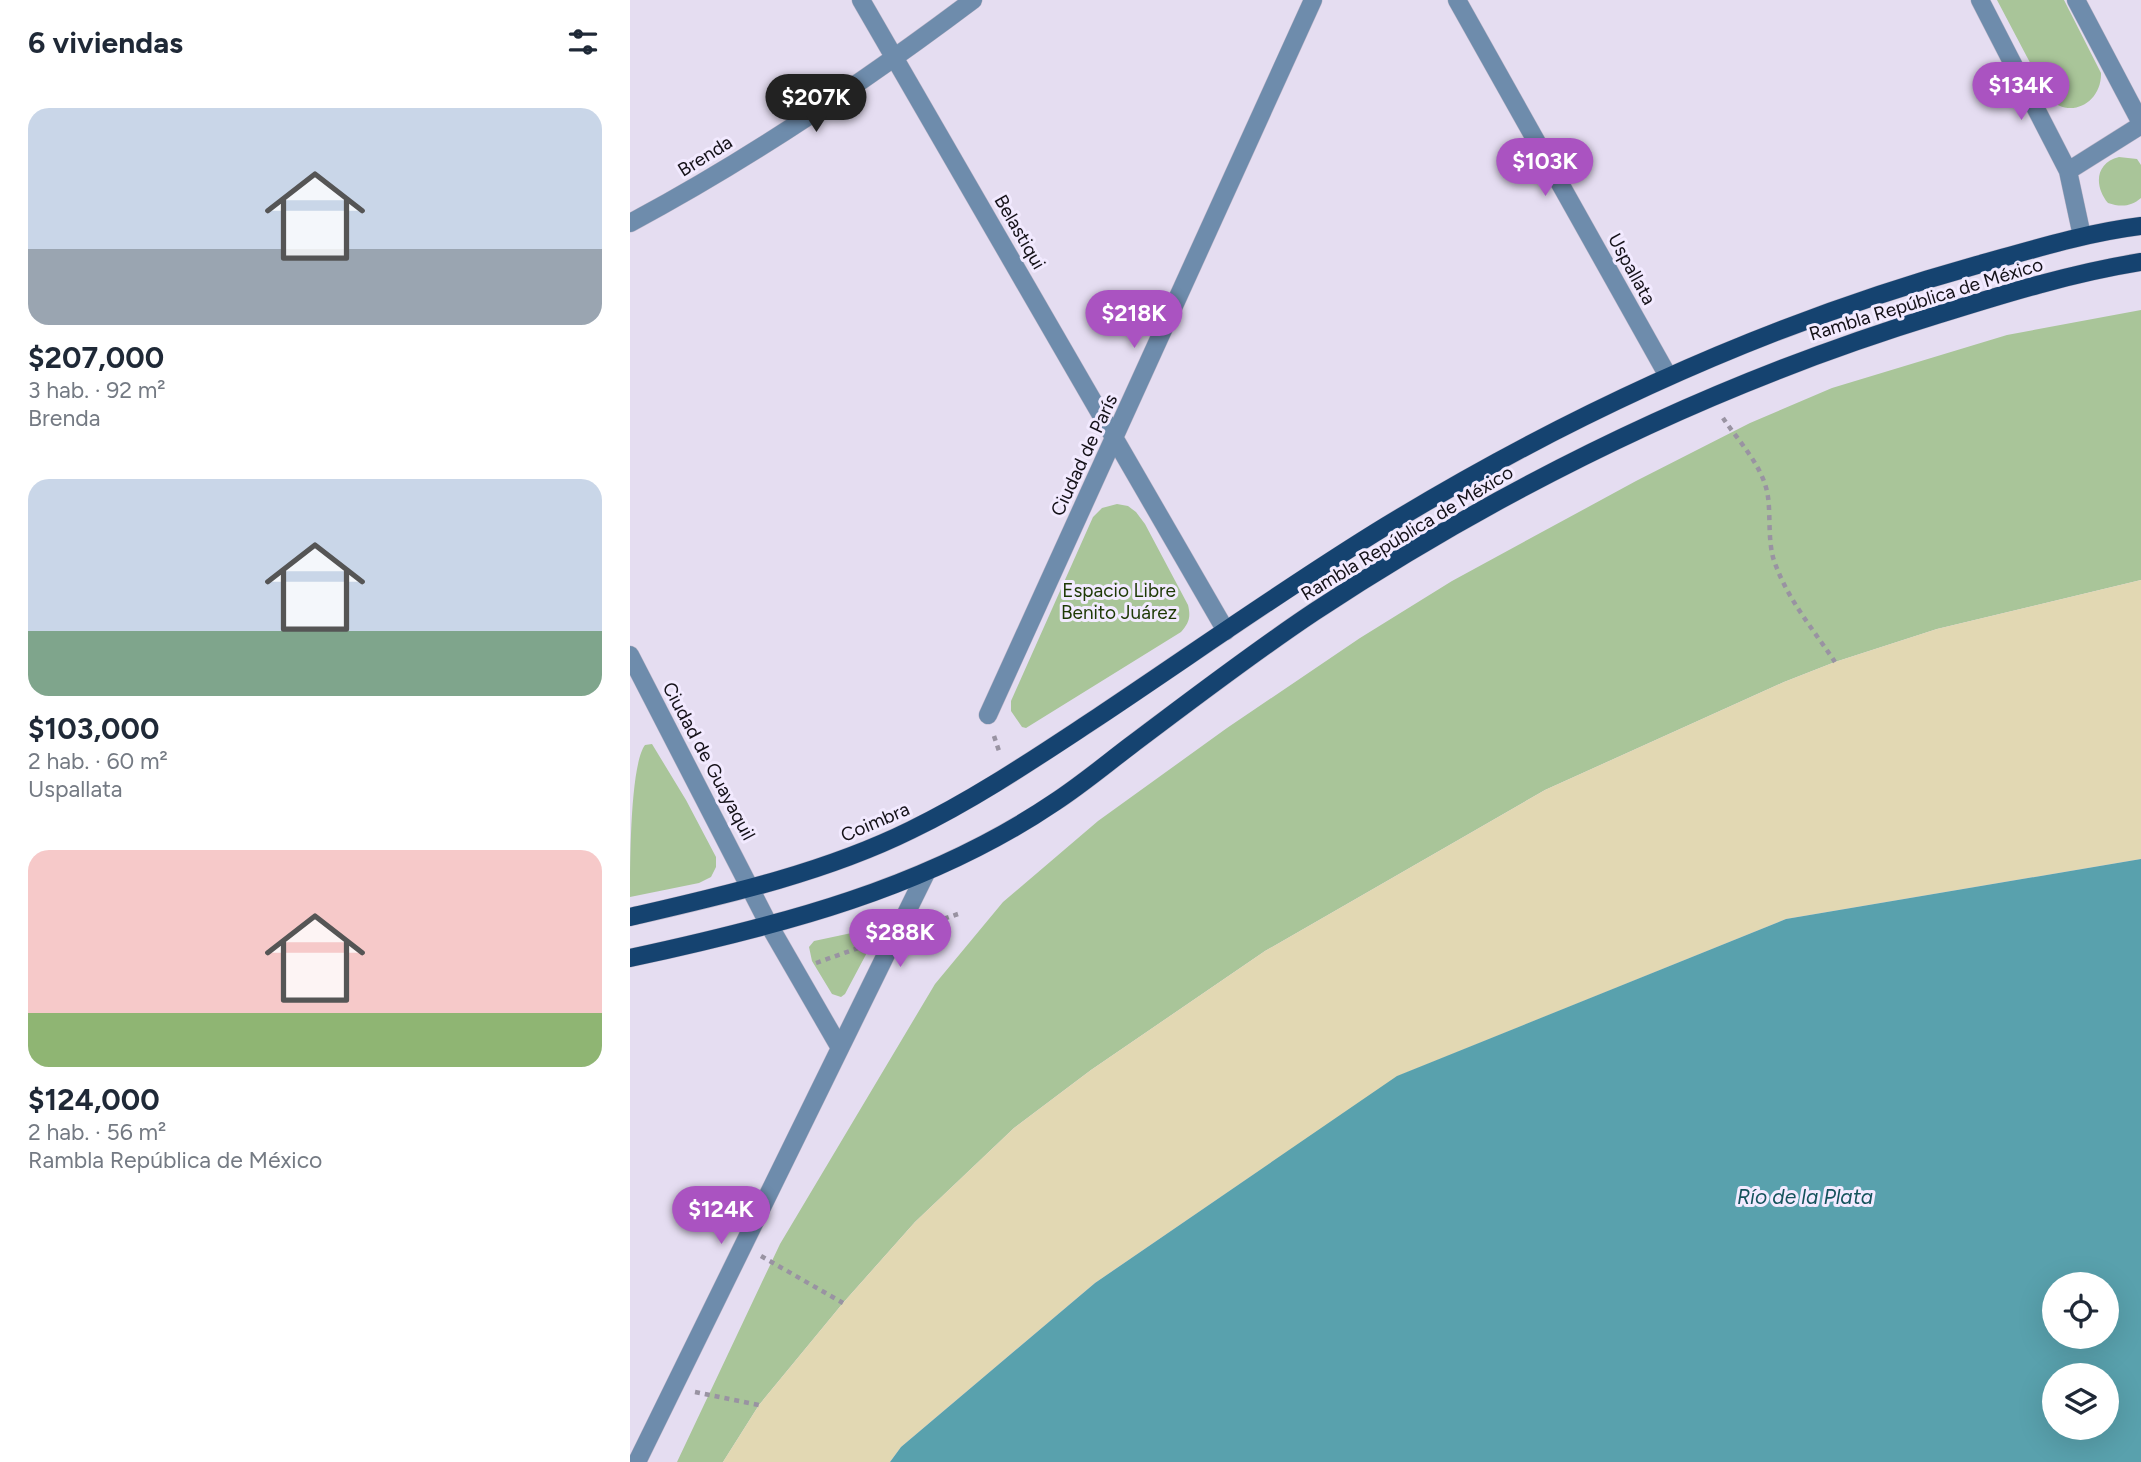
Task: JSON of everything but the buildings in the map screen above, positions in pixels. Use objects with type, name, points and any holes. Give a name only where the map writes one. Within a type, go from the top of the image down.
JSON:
[{"type":"main road","name":"Rambla República de México","points":[[1007,777],[1388,525],[1505,458],[1668,376],[1782,330],[1888,292],[2082,236],[2141,226]]},
{"type":"main road","name":"Rambla República de México","points":[[926,873],[971,852],[1055,802],[1314,613],[1464,522],[1619,438],[1688,405],[1882,331],[2012,291],[2109,267],[2141,262]]},
{"type":"main road","name":"Coimbra","points":[[630,917],[751,887],[836,861],[908,832],[1007,777]]},
{"type":"main road","points":[[630,958],[726,937],[850,902],[926,873]]},
{"type":"street","name":"Belastiqui","points":[[861,0],[1226,631]]},
{"type":"street","name":"Brenda","points":[[630,223],[692,189],[894,59],[973,0]]},
{"type":"street","name":"Ciudad de París","points":[[988,715],[1314,0]]},
{"type":"street","name":"Uspallata","points":[[1457,0],[1668,376]]},
{"type":"street","points":[[1980,0],[2068,171],[2082,236]]},
{"type":"street","points":[[2068,171],[2141,124],[2076,0]]},
{"type":"street","name":"Ciudad de Guayaquil","points":[[630,655],[751,887]]},
{"type":"street","points":[[638,1462],[926,873]]},
{"type":"street","points":[[751,887],[769,925],[840,1048]]},
{"type":"path","points":[[1722,418],[1754,461],[1768,495],[1774,564],[1791,596],[1835,662]]},
{"type":"path","points":[[988,715],[1007,777]]},
{"type":"path","points":[[757,1254],[843,1303]]},
{"type":"path","points":[[691,1391],[759,1405]]},
{"type":"green space","points":[[1997,0],[2064,0],[2101,73],[2100,84],[2090,100],[2074,108],[2065,108],[2048,97]]},
{"type":"green space","points":[[2119,157],[2137,159],[2141,165],[2141,198],[2125,205],[2108,203],[2099,183],[2099,176],[2105,164]]},
{"type":"green space","points":[[2141,310],[2141,580],[1937,629],[1835,662],[1784,682],[1545,790],[1265,951],[1091,1070],[1014,1128],[915,1222],[843,1303],[759,1405],[723,1462],[677,1462],[780,1244],[935,984],[1003,902],[1098,821],[1227,728],[1360,638],[1452,581],[1636,481],[1750,423],[1832,388],[2007,335]]},
{"type":"green space","name":"Espacio Libre Benito Juárez","points":[[1117,504],[1128,506],[1145,524],[1188,605],[1188,623],[1181,632],[1026,728],[1022,727],[1011,711],[1011,701],[1093,517],[1102,508]]},
{"type":"green space","points":[[652,744],[716,857],[716,867],[711,877],[699,883],[630,897],[636,773],[645,745]]},
{"type":"green space","points":[[861,931],[867,933],[871,945],[845,994],[841,997],[832,994],[812,961],[809,947],[814,941]]},
{"type":"sand","points":[[2141,580],[2141,859],[1786,919],[1398,1076],[1095,1283],[901,1447],[890,1462],[723,1462],[759,1405],[843,1303],[915,1222],[1014,1128],[1091,1070],[1265,951],[1545,790],[1784,682],[1835,662],[1937,629]]},
{"type":"water","name":"Río de la Plata","points":[[2141,859],[2141,1462],[890,1462],[901,1447],[1095,1283],[1397,1076],[1786,919]]}]
